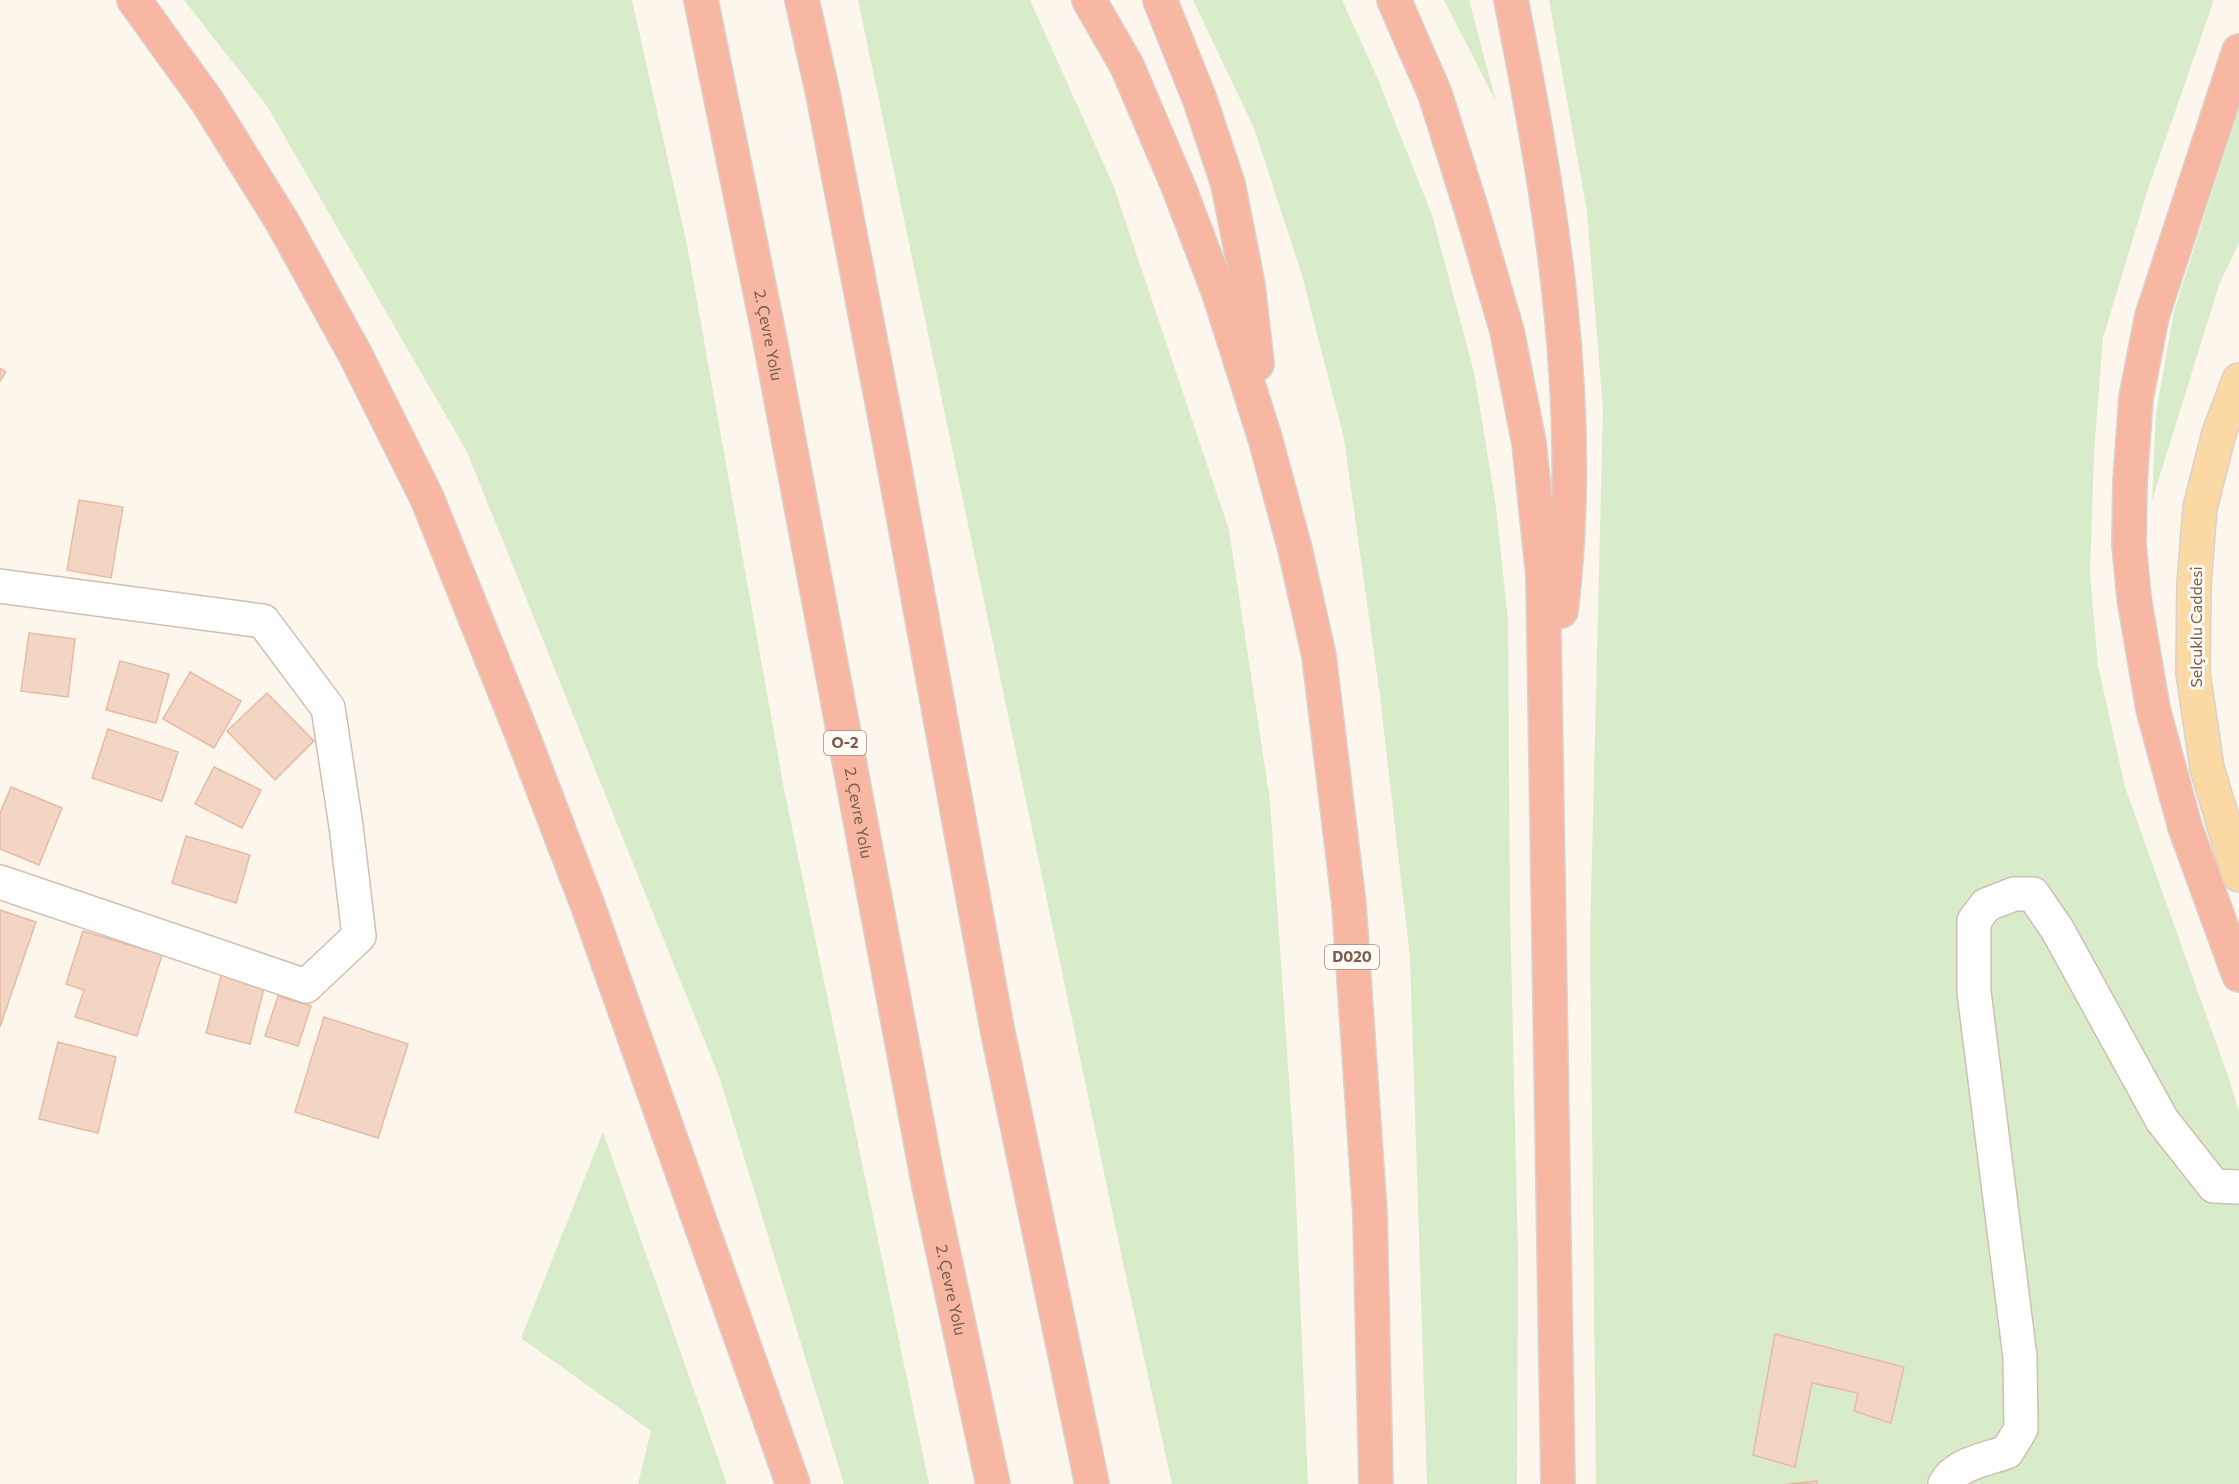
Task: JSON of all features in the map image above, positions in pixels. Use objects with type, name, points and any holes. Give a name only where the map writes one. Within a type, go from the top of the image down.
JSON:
[{"type":"highway","points":[[134,0],[207,101],[283,223],[355,354],[427,498],[518,723],[588,906],[793,1484]]},
{"type":"highway","name":"2. Çevre Yolu","points":[[701,0],[769,335],[929,1186],[993,1484]]},
{"type":"highway","points":[[802,0],[823,94],[890,443],[997,1028],[1092,1484]]},
{"type":"highway","points":[[1089,0],[1127,66],[1179,189],[1219,293],[1265,438]]},
{"type":"highway","points":[[1160,0],[1200,100],[1228,184],[1248,285],[1265,438]]},
{"type":"highway","points":[[1394,0],[1435,94],[1471,208],[1507,331],[1529,443],[1543,576],[1558,1484]]},
{"type":"highway","points":[[1511,0],[1543,171],[1566,340],[1570,451],[1565,574],[1547,723]]},
{"type":"highway","points":[[2239,51],[2152,316],[2136,398],[2130,482],[2129,544],[2134,598],[2153,709],[2186,826],[2239,975]]},
{"type":"highway","name":"D020","points":[[1265,438],[1295,549],[1318,657],[1349,905],[1370,1214],[1376,1484]]},
{"type":"main road","name":"Selçuklu Caddesi","points":[[2239,380],[2219,433],[2200,508],[2194,584],[2193,673],[2207,768],[2239,875]]},
{"type":"street","points":[[0,586],[263,621],[328,708],[346,825],[358,936],[306,986],[0,882]]},
{"type":"street","points":[[1945,1484],[1949,1475],[2007,1452],[2021,1428],[2020,1357],[1974,992],[1974,921],[1986,905],[2014,894],[2033,894],[2057,929],[2162,1120],[2214,1186],[2239,1187]]},
{"type":"green space","points":[[184,0],[632,0],[687,245],[784,789],[929,1484],[844,1484],[720,1079],[467,452],[267,106]]},
{"type":"green space","points":[[858,0],[1030,0],[1114,187],[1229,530],[1270,801],[1294,1154],[1308,1484],[1172,1484],[1122,1258]]},
{"type":"green space","points":[[1193,0],[1342,0],[1377,77],[1432,215],[1474,372],[1496,507],[1508,621],[1510,909],[1518,1255],[1517,1484],[1427,1484],[1410,958],[1380,696],[1344,439],[1302,275],[1254,128]]},
{"type":"green space","points":[[1444,0],[1469,0],[1496,102]]},
{"type":"green space","points":[[1549,0],[2214,0],[2147,192],[2103,338],[2094,453],[2090,574],[2098,666],[2125,787],[2239,1113],[2239,1484],[1596,1484],[1590,937],[1603,409],[1587,212]]},
{"type":"green space","points":[[2239,109],[2239,243],[2219,285],[2152,501],[2156,413],[2174,311]]},
{"type":"green space","points":[[603,1132],[727,1484],[638,1484],[651,1431],[521,1338]]},
{"type":"building","points":[[0,368],[6,372],[0,381]]},
{"type":"building","points":[[79,500],[123,507],[111,578],[67,570]]},
{"type":"building","points":[[29,633],[75,639],[68,697],[21,691]]},
{"type":"building","points":[[120,661],[169,674],[156,723],[106,710]]},
{"type":"building","points":[[190,672],[241,701],[214,748],[163,719]]},
{"type":"building","points":[[267,693],[314,741],[275,780],[227,731]]},
{"type":"building","points":[[108,729],[178,752],[162,801],[92,778]]},
{"type":"building","points":[[214,767],[261,790],[242,828],[195,804]]},
{"type":"building","points":[[11,787],[62,808],[39,865],[0,849],[0,813]]},
{"type":"building","points":[[186,836],[250,855],[236,903],[172,883]]},
{"type":"building","points":[[0,910],[36,922],[0,1027]]},
{"type":"building","points":[[83,931],[162,955],[137,1036],[75,1017],[84,990],[66,984]]},
{"type":"building","points":[[223,969],[266,980],[250,1044],[206,1033]]},
{"type":"building","points":[[278,996],[311,1006],[298,1046],[265,1036]]},
{"type":"building","points":[[324,1017],[408,1044],[378,1138],[295,1112]]},
{"type":"building","points":[[58,1042],[116,1057],[98,1133],[39,1119]]},
{"type":"building","points":[[1775,1334],[1904,1367],[1891,1423],[1854,1411],[1858,1393],[1812,1383],[1795,1467],[1753,1455]]},
{"type":"building","points":[[1817,1481],[1817,1484],[1787,1484]]}]
